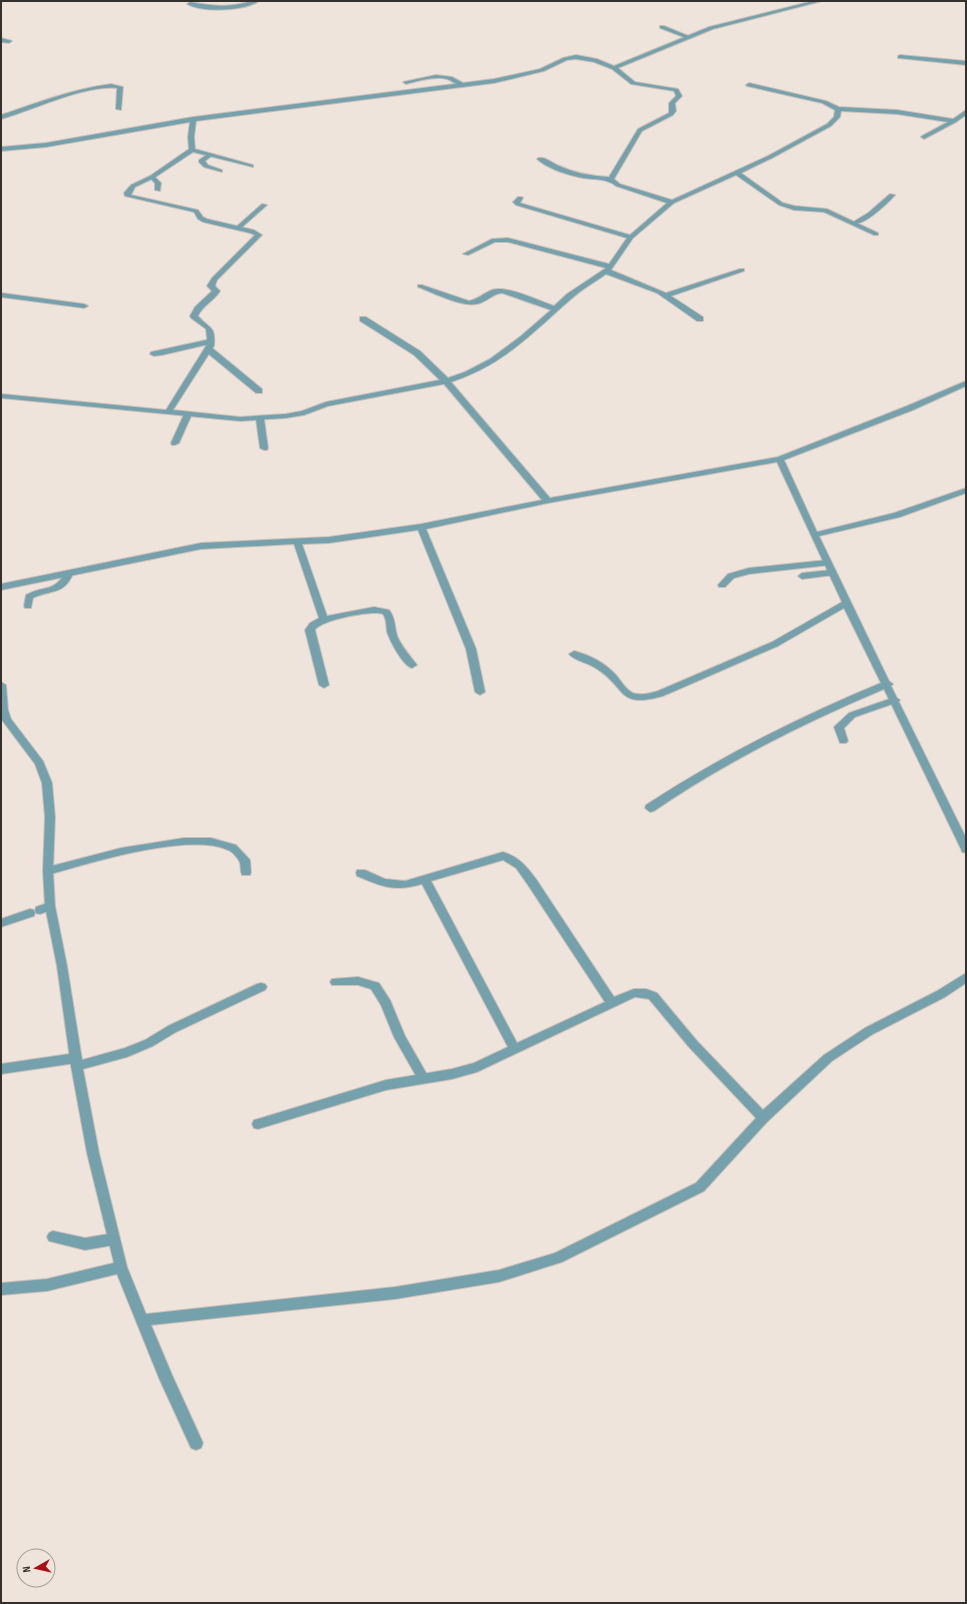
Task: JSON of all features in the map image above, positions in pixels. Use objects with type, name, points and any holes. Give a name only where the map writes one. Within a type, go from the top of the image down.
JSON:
[{"type":"street","points":[[190,4],[228,8],[243,6],[256,1]]},
{"type":"street","points":[[614,68],[711,28],[819,1]]},
{"type":"street","points":[[662,27],[688,37]]},
{"type":"street","points":[[1,40],[9,41]]},
{"type":"street","points":[[1,149],[66,142],[124,129],[193,119],[464,85],[524,75],[565,59],[576,57],[595,60],[614,68],[633,83],[676,90],[679,96],[672,103],[673,111],[671,114],[640,130],[611,179]]},
{"type":"street","points":[[900,57],[966,63]]},
{"type":"street","points":[[406,82],[437,76],[453,78],[464,85]]},
{"type":"street","points":[[1,117],[85,90],[113,85],[120,87],[119,109]]},
{"type":"street","points":[[749,85],[824,102],[838,109],[897,112],[954,121]]},
{"type":"street","points":[[1,396],[188,414],[260,419],[304,413],[326,404],[446,381],[468,374],[493,361],[524,338],[555,309],[608,269],[631,237],[672,202],[770,157],[829,125],[837,117],[838,109]]},
{"type":"street","points":[[924,137],[954,121],[966,112]]},
{"type":"street","points":[[192,150],[191,137],[193,119]]},
{"type":"street","points":[[168,412],[208,349],[211,341],[209,329],[204,323],[196,319],[194,316],[195,311],[213,296],[216,291],[211,286],[214,279],[259,235],[257,233],[238,228],[205,221],[200,218],[196,211],[128,196],[127,193],[133,186],[152,177],[192,150],[251,166]]},
{"type":"street","points":[[210,155],[201,161],[206,166],[220,171]]},
{"type":"street","points":[[540,160],[571,174],[588,178],[611,179],[618,184],[672,202]]},
{"type":"street","points":[[736,172],[781,204],[794,208],[825,210],[876,234]]},
{"type":"street","points":[[152,177],[158,183],[158,190]]},
{"type":"street","points":[[855,223],[870,214],[892,195]]},
{"type":"street","points":[[520,198],[516,202],[518,204],[631,237]]},
{"type":"street","points":[[238,228],[264,205]]},
{"type":"street","points":[[466,254],[494,240],[508,240],[608,269],[665,296],[700,318]]},
{"type":"street","points":[[665,296],[742,270]]},
{"type":"street","points":[[420,286],[469,303],[479,301],[493,292],[503,291],[555,309]]},
{"type":"street","points":[[1,295],[84,306]]},
{"type":"street","points":[[363,319],[417,352],[446,381],[548,501]]},
{"type":"street","points":[[154,354],[170,353],[196,342],[211,341]]},
{"type":"street","points":[[208,349],[215,353],[259,391]]},
{"type":"street","points":[[1,587],[201,546],[329,540],[421,527],[548,501],[780,459],[910,408],[966,383]]},
{"type":"street","points":[[175,443],[188,414]]},
{"type":"street","points":[[260,419],[264,448]]},
{"type":"street","points":[[780,459],[831,572],[888,684],[966,849]]},
{"type":"street","points":[[814,536],[897,515],[966,490]]},
{"type":"street","points":[[421,527],[471,649],[480,692]]},
{"type":"street","points":[[297,541],[324,619]]},
{"type":"street","points":[[722,584],[731,576],[749,571],[827,563]]},
{"type":"street","points":[[802,576],[831,572]]},
{"type":"street","points":[[28,606],[29,597],[33,594],[59,589],[66,583],[69,574]]},
{"type":"street","points":[[574,654],[588,659],[604,669],[624,692],[631,696],[643,698],[660,694],[774,644],[846,603]]},
{"type":"street","points":[[324,685],[310,630],[313,625],[324,619],[374,610],[382,610],[389,616],[392,634],[400,650],[412,665]]},
{"type":"street","points":[[650,808],[678,789],[820,712],[888,684]]},
{"type":"street","points":[[1,685],[4,720],[40,763],[48,783],[50,817],[48,871],[40,910],[62,966],[76,1062],[93,1153],[121,1267],[166,1378],[196,1443]]},
{"type":"street","points":[[843,741],[839,727],[852,714],[895,700]]},
{"type":"street","points":[[48,871],[142,846],[179,841],[200,841],[230,846],[240,853],[245,860],[246,872]]},
{"type":"street","points":[[361,873],[384,883],[406,885],[503,856],[510,858],[518,863],[532,882],[611,1002]]},
{"type":"street","points":[[425,880],[515,1049]]},
{"type":"street","points":[[1,923],[40,910]]},
{"type":"street","points":[[143,1320],[395,1293],[499,1276],[558,1258],[700,1187],[763,1118],[828,1058],[869,1030],[941,994],[966,977]]},
{"type":"street","points":[[336,982],[358,981],[375,986],[386,1003],[400,1037],[423,1078]]},
{"type":"street","points":[[1,1069],[76,1062],[127,1052],[149,1043],[172,1029],[260,987]]},
{"type":"street","points":[[258,1124],[379,1087],[452,1074],[477,1067],[611,1002],[634,993],[646,992],[653,996],[693,1044],[763,1118]]},
{"type":"street","points":[[53,1237],[85,1244],[114,1239]]},
{"type":"street","points":[[1,1289],[17,1289],[62,1282],[121,1267]]}]
